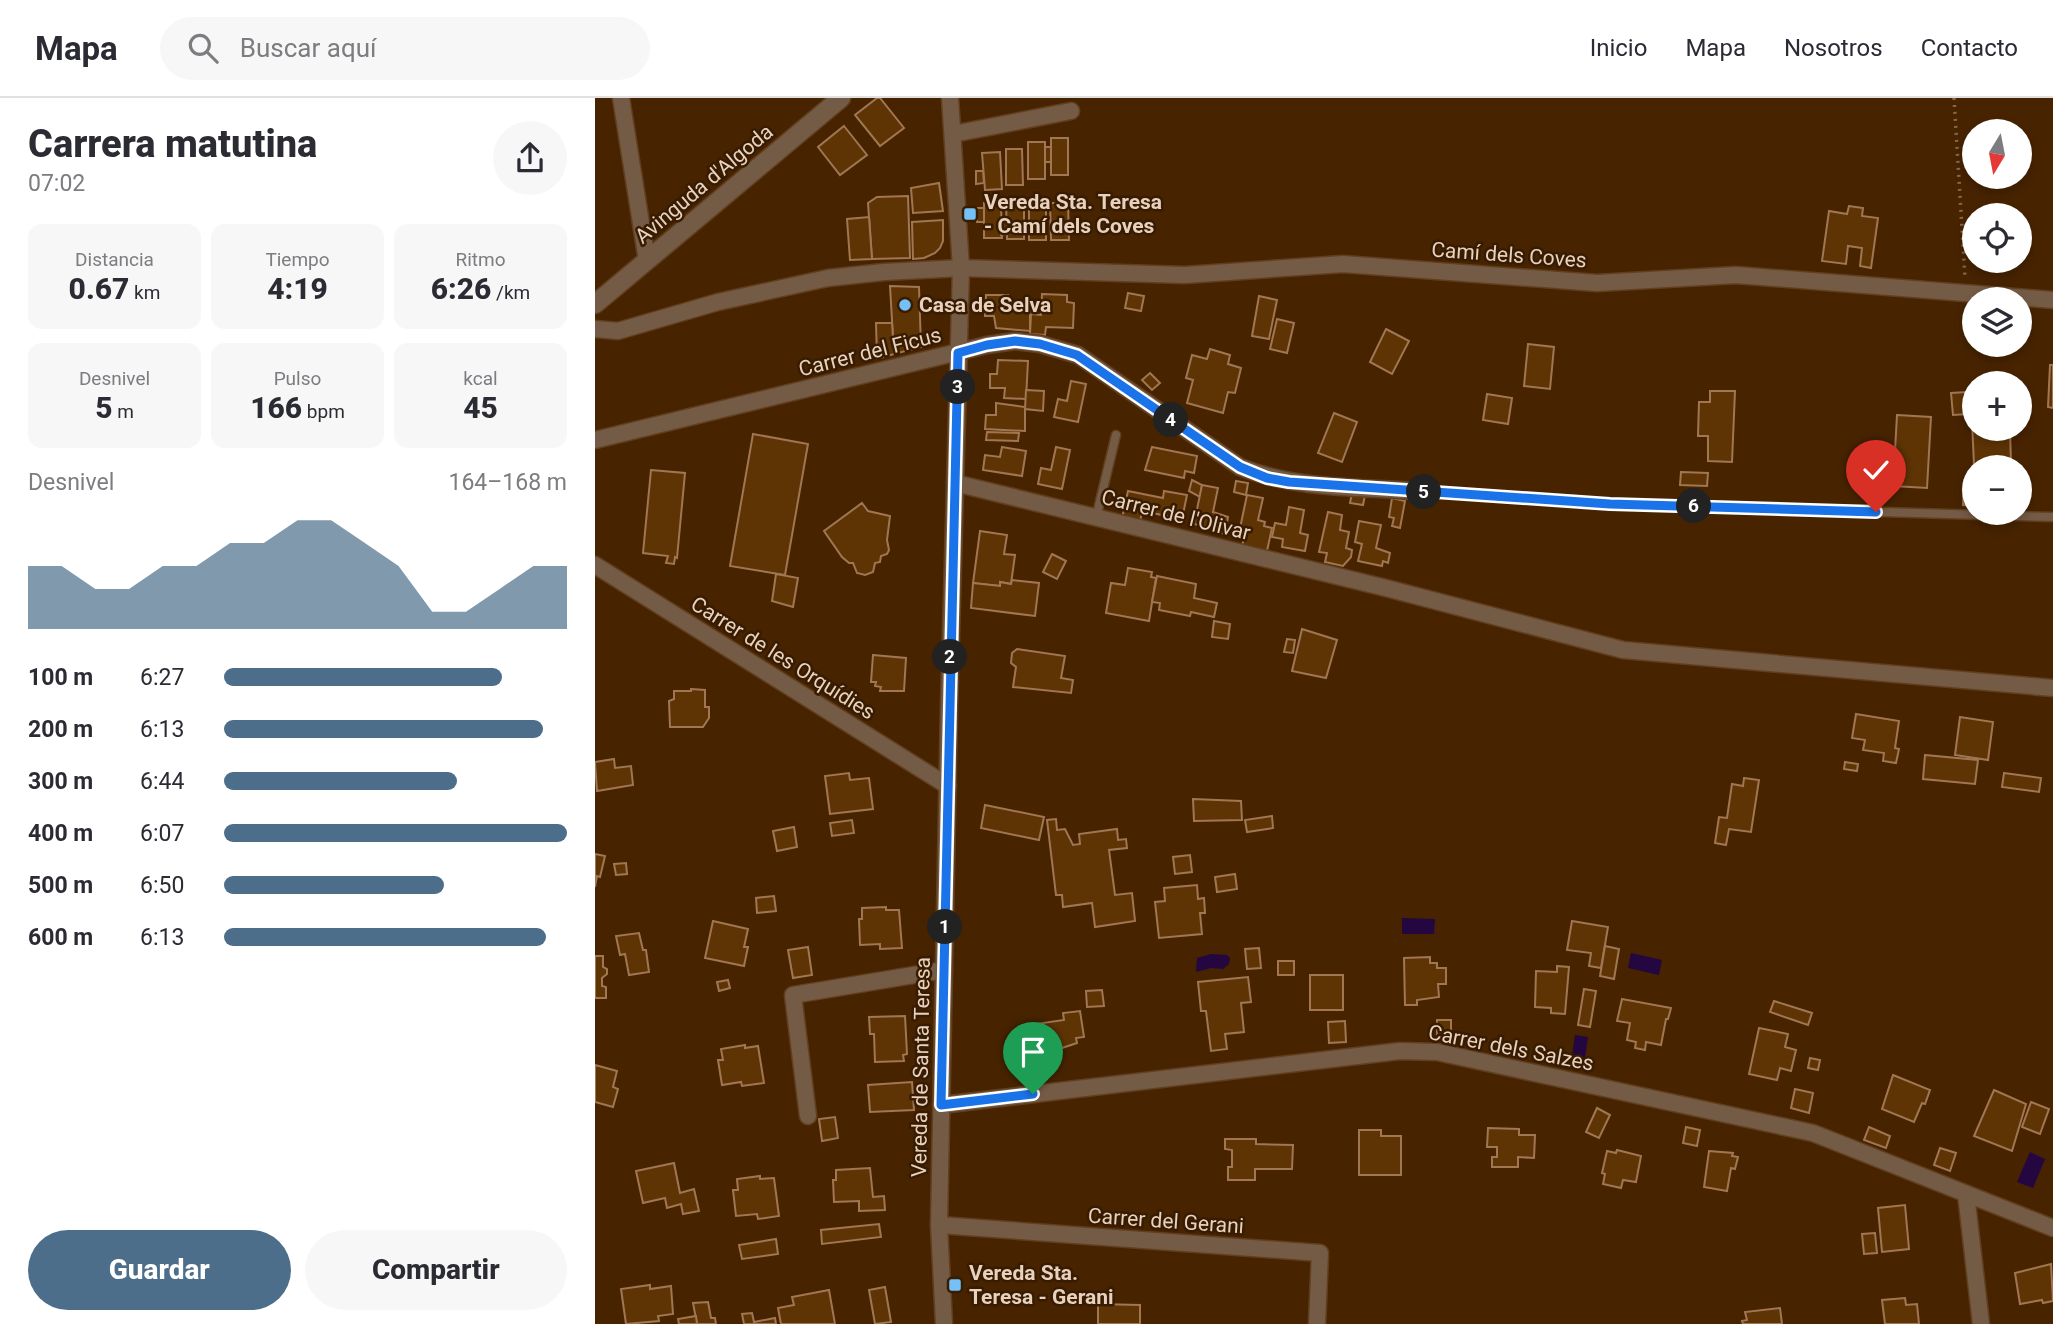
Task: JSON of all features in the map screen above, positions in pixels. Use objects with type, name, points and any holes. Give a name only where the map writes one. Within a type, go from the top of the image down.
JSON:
[{"type":"street","points":[[621,98],[646,261]]},
{"type":"street","name":"Avinguda d'Algoda","points":[[595,304],[841,98]]},
{"type":"street","name":"Vereda de Santa Teresa","points":[[944,1324],[939,1225],[961,268],[950,98]]},
{"type":"street","points":[[953,134],[1071,111]]},
{"type":"street","name":"Camí dels Coves","points":[[595,329],[618,331],[718,302],[828,278],[961,268],[1185,275],[1343,264],[1597,283],[1736,275],[1962,293]]},
{"type":"street","name":"Camí dels Coves","points":[[2032,298],[2053,300]]},
{"type":"street","name":"Carrer del Ficus","points":[[595,440],[987,345],[1015,341],[1040,344],[1077,355],[1240,467],[1267,478],[1414,491]]},
{"type":"street","name":"Carrer de l'Olivar","points":[[955,483],[1386,588],[1623,650],[2053,688]]},
{"type":"street","name":"Carrer de les Orquídies","points":[[595,565],[948,786]]},
{"type":"street","points":[[808,1116],[793,995],[944,970]]},
{"type":"street","name":"Carrer dels Salzes","points":[[941,1105],[1401,1051],[1437,1052],[1813,1133],[2053,1228]]},
{"type":"street","points":[[1966,1194],[1981,1324]]},
{"type":"street","name":"Carrer del Gerani","points":[[939,1225],[1320,1253],[1317,1324]]},
{"type":"lane","points":[[1096,518],[1116,435]]},
{"type":"lane","points":[[1414,491],[1610,504],[2053,517]]},
{"type":"path","points":[[1954,98],[1966,287]]},
{"type":"shaded area","points":[[1402,918],[1435,919],[1434,934],[1402,934]]},
{"type":"shaded area","points":[[1631,953],[1662,960],[1659,975],[1628,968]]},
{"type":"shaded area","points":[[1211,954],[1227,955],[1230,958],[1229,964],[1223,969],[1211,968],[1196,972],[1197,958]]},
{"type":"shaded area","points":[[1575,1035],[1588,1037],[1584,1064],[1571,1062]]},
{"type":"shaded area","points":[[2030,1152],[2045,1159],[2033,1188],[2017,1182]]},
{"type":"building","points":[[880,98],[904,128],[880,146],[855,115]]},
{"type":"building","points":[[844,126],[867,155],[840,175],[818,147]]},
{"type":"building","points":[[1051,138],[1068,138],[1068,175],[1051,175]]},
{"type":"building","points":[[1028,142],[1045,142],[1045,179],[1028,179]]},
{"type":"building","points":[[1045,147],[1051,147],[1051,162],[1045,162]]},
{"type":"building","points":[[1006,149],[1022,149],[1023,185],[1006,185]]},
{"type":"building","points":[[1000,152],[1002,189],[985,190],[982,153]]},
{"type":"building","points":[[976,171],[983,171],[984,183],[976,184]]},
{"type":"building","points":[[939,183],[943,211],[913,213],[911,188]]},
{"type":"building","points":[[908,196],[910,258],[872,259],[868,203],[877,197]]},
{"type":"building","points":[[984,203],[1001,203],[1002,238],[984,238]]},
{"type":"building","points":[[1006,203],[1024,203],[1024,239],[1007,239]]},
{"type":"building","points":[[1029,203],[1046,203],[1046,240],[1029,240]]},
{"type":"building","points":[[1050,203],[1068,203],[1069,240],[1051,240]]},
{"type":"building","points":[[1849,206],[1863,208],[1862,216],[1878,218],[1871,268],[1860,266],[1862,248],[1848,246],[1846,264],[1822,261],[1829,211],[1847,214]]},
{"type":"building","points":[[977,208],[984,208],[984,222],[977,222]]},
{"type":"building","points":[[869,217],[872,259],[850,260],[847,219]]},
{"type":"building","points":[[1001,218],[1007,218],[1007,234],[1001,235]]},
{"type":"building","points":[[943,220],[943,241],[940,248],[924,258],[913,259],[912,222]]},
{"type":"building","name":"Casa de Selva","points":[[890,286],[919,287],[921,347],[894,354]]},
{"type":"building","points":[[1128,293],[1144,296],[1141,311],[1125,308]]},
{"type":"building","points":[[1042,294],[1067,295],[1067,302],[1074,303],[1073,328],[1046,327],[1045,335],[1030,334],[1031,314],[1041,315]]},
{"type":"building","points":[[986,295],[1008,295],[1008,303],[1016,302],[1016,310],[1030,310],[1030,331],[996,328],[994,316],[985,316]]},
{"type":"building","points":[[1259,296],[1277,300],[1269,339],[1252,336]]},
{"type":"building","points":[[1277,319],[1294,323],[1287,353],[1270,349]]},
{"type":"building","points":[[876,323],[892,323],[894,354],[877,359]]},
{"type":"building","points":[[1386,329],[1409,341],[1392,374],[1370,362]]},
{"type":"building","points":[[1528,344],[1554,347],[1550,389],[1524,386]]},
{"type":"building","points":[[1210,349],[1230,355],[1228,364],[1241,368],[1235,393],[1228,392],[1223,413],[1187,403],[1193,380],[1186,378],[1192,355],[1207,359]]},
{"type":"building","points":[[998,360],[1028,361],[1026,399],[1004,398],[1005,388],[990,388],[990,374],[997,374]]},
{"type":"building","points":[[2050,365],[2053,365],[2053,408],[2048,407]]},
{"type":"building","points":[[1150,373],[1160,383],[1152,390],[1142,380]]},
{"type":"building","points":[[1071,381],[1086,384],[1078,422],[1054,417],[1058,399],[1067,401]]},
{"type":"building","points":[[1026,390],[1044,391],[1043,411],[1025,409]]},
{"type":"building","points":[[1710,391],[1735,391],[1732,462],[1708,461],[1708,436],[1698,436],[1699,402],[1710,402]]},
{"type":"building","points":[[1962,392],[1962,414],[1953,415],[1951,393]]},
{"type":"building","points":[[1487,394],[1512,398],[1508,424],[1483,420]]},
{"type":"building","points":[[996,403],[1025,407],[1025,431],[985,429],[986,415],[996,415]]},
{"type":"building","points":[[1334,413],[1357,422],[1342,462],[1318,453]]},
{"type":"building","points":[[1897,415],[1931,417],[1927,488],[1893,486]]},
{"type":"building","points":[[987,432],[1019,433],[1018,441],[986,440]]},
{"type":"building","points":[[753,434],[808,444],[785,575],[730,566]]},
{"type":"building","points":[[1973,441],[2010,441],[2011,455],[1974,455]]},
{"type":"building","points":[[1002,447],[1026,451],[1022,476],[983,470],[985,455],[1000,457]]},
{"type":"building","points":[[1056,447],[1070,450],[1062,489],[1038,484],[1041,468],[1051,470]]},
{"type":"building","points":[[1152,447],[1197,456],[1194,473],[1185,471],[1184,478],[1145,470]]},
{"type":"building","points":[[651,470],[685,473],[677,558],[675,557],[674,564],[666,563],[668,556],[643,553]]},
{"type":"building","points":[[1681,472],[1708,473],[1707,486],[1680,485]]},
{"type":"building","points":[[1192,480],[1202,485],[1200,497],[1189,491]]},
{"type":"building","points":[[1236,481],[1248,483],[1246,495],[1234,492]]},
{"type":"building","points":[[1202,485],[1218,488],[1213,512],[1228,517],[1225,534],[1217,532],[1218,529],[1194,524]]},
{"type":"building","points":[[1128,491],[1163,498],[1164,491],[1187,495],[1182,519],[1142,511],[1140,522],[1122,518]]},
{"type":"building","points":[[1352,493],[1365,495],[1363,505],[1350,503]]},
{"type":"building","points":[[1247,495],[1263,498],[1258,520],[1265,522],[1264,526],[1272,528],[1267,551],[1242,546],[1245,534],[1239,533]]},
{"type":"building","points":[[1392,498],[1405,501],[1400,528],[1392,526],[1394,518],[1389,517]]},
{"type":"building","points":[[862,503],[868,511],[890,516],[887,540],[889,550],[881,556],[880,562],[875,563],[873,572],[865,575],[857,573],[853,563],[842,557],[824,531]]},
{"type":"building","points":[[1289,507],[1304,510],[1300,533],[1308,535],[1305,551],[1282,547],[1283,539],[1272,537],[1275,523],[1286,525]]},
{"type":"building","points":[[1328,512],[1342,515],[1340,530],[1349,532],[1346,548],[1352,550],[1351,557],[1343,566],[1325,562],[1327,553],[1319,552]]},
{"type":"building","points":[[1359,521],[1381,525],[1376,548],[1390,553],[1388,563],[1383,561],[1382,566],[1358,561],[1362,544],[1355,542]]},
{"type":"building","points":[[980,531],[1007,535],[1004,554],[1015,555],[1011,584],[1000,582],[1000,586],[973,583]]},
{"type":"building","points":[[1052,554],[1066,561],[1057,579],[1043,572]]},
{"type":"building","points":[[1128,568],[1152,572],[1151,577],[1156,578],[1149,621],[1106,613],[1111,583],[1125,585]]},
{"type":"building","points":[[776,574],[798,578],[793,607],[772,601]]},
{"type":"building","points":[[1157,576],[1196,584],[1194,598],[1217,603],[1214,617],[1159,610],[1160,603],[1152,602]]},
{"type":"building","points":[[1012,580],[1039,583],[1035,616],[971,608],[973,583],[1000,586],[1000,582],[1011,584]]},
{"type":"building","points":[[1214,621],[1230,624],[1228,639],[1212,637]]},
{"type":"building","points":[[1302,629],[1337,640],[1326,678],[1292,671]]},
{"type":"building","points":[[1287,639],[1295,640],[1293,653],[1284,652]]},
{"type":"building","points":[[1017,649],[1065,656],[1061,678],[1073,680],[1071,693],[1013,687],[1016,667],[1011,663],[1012,653]]},
{"type":"building","points":[[873,655],[906,658],[904,691],[880,691],[881,687],[875,686],[876,682],[871,682]]},
{"type":"building","points":[[705,690],[705,707],[709,707],[709,718],[703,727],[670,727],[669,701],[674,699],[674,691]]},
{"type":"building","points":[[1856,714],[1899,721],[1896,763],[1883,761],[1884,753],[1863,750],[1865,740],[1852,738]]},
{"type":"building","points":[[1960,717],[1993,722],[1988,760],[1955,755]]},
{"type":"building","points":[[1925,755],[1978,760],[1975,784],[1923,779]]},
{"type":"building","points":[[614,759],[615,768],[631,766],[633,785],[597,791],[595,762]]},
{"type":"building","points":[[1845,762],[1858,764],[1857,771],[1844,769]]},
{"type":"building","points":[[849,773],[850,780],[869,778],[873,809],[830,814],[825,776]]},
{"type":"building","points":[[2004,773],[2041,778],[2039,792],[2002,787]]},
{"type":"building","points":[[1744,778],[1759,780],[1751,832],[1729,829],[1726,845],[1715,843],[1719,817],[1727,818],[1732,784],[1743,786]]},
{"type":"building","points":[[1193,799],[1241,801],[1242,820],[1194,821]]},
{"type":"building","points":[[985,805],[1044,817],[1039,840],[981,828]]},
{"type":"building","points":[[1272,816],[1273,828],[1247,832],[1245,820]]},
{"type":"building","points":[[1056,819],[1057,830],[1065,829],[1073,845],[1080,844],[1079,834],[1117,829],[1118,840],[1126,839],[1127,848],[1109,850],[1115,895],[1132,893],[1135,921],[1095,927],[1092,903],[1063,907],[1062,895],[1056,895],[1047,820]]},
{"type":"building","points":[[852,820],[854,833],[832,836],[830,823]]},
{"type":"building","points":[[794,827],[797,847],[777,851],[773,831]]},
{"type":"building","points":[[595,854],[605,856],[595,887]]},
{"type":"building","points":[[1190,855],[1192,872],[1175,874],[1173,857]]},
{"type":"building","points":[[626,863],[627,874],[616,875],[614,864]]},
{"type":"building","points":[[1235,874],[1237,889],[1217,892],[1215,877]]},
{"type":"building","points":[[1197,885],[1198,899],[1204,898],[1205,913],[1200,913],[1202,934],[1159,938],[1155,902],[1165,901],[1164,888]]},
{"type":"building","points":[[774,896],[776,911],[757,913],[756,898]]},
{"type":"building","points":[[886,907],[886,910],[899,910],[902,948],[880,949],[880,944],[860,945],[859,919],[862,919],[862,908]]},
{"type":"building","points":[[713,921],[748,929],[744,966],[705,958]]},
{"type":"building","points":[[1572,921],[1608,927],[1601,968],[1589,966],[1591,953],[1567,950]]},
{"type":"building","points":[[639,933],[643,950],[646,950],[649,972],[629,975],[625,954],[620,955],[616,936]]},
{"type":"building","points":[[1605,946],[1619,949],[1614,979],[1600,976]]},
{"type":"building","points":[[808,947],[812,975],[793,978],[788,950]]},
{"type":"building","points":[[1259,948],[1261,968],[1247,969],[1245,949]]},
{"type":"building","points":[[595,956],[603,956],[603,967],[607,969],[607,974],[602,978],[602,986],[606,987],[606,998],[595,998]]},
{"type":"building","points":[[1430,957],[1430,963],[1437,963],[1437,968],[1446,968],[1446,984],[1438,984],[1439,997],[1417,1000],[1417,1005],[1405,1005],[1404,958]]},
{"type":"building","points":[[1278,961],[1294,961],[1294,975],[1278,975]]},
{"type":"building","points":[[1557,966],[1569,967],[1565,1014],[1551,1013],[1551,1008],[1535,1007],[1536,971],[1557,972]]},
{"type":"building","points":[[1310,975],[1343,975],[1343,1010],[1310,1010]]},
{"type":"building","points":[[1248,977],[1251,1002],[1241,1003],[1244,1032],[1225,1034],[1227,1049],[1211,1051],[1206,1011],[1201,1011],[1198,982]]},
{"type":"building","points":[[728,980],[730,988],[719,991],[717,982]]},
{"type":"building","points":[[1584,989],[1596,991],[1590,1027],[1578,1025]]},
{"type":"building","points":[[1102,990],[1104,1006],[1087,1007],[1086,991]]},
{"type":"building","points":[[1622,999],[1671,1008],[1661,1045],[1646,1042],[1645,1050],[1635,1048],[1636,1042],[1627,1040],[1630,1023],[1617,1021]]},
{"type":"building","points":[[1774,1001],[1812,1013],[1808,1025],[1770,1012]]},
{"type":"building","points":[[1080,1011],[1084,1037],[1076,1038],[1077,1043],[1059,1049],[1061,1058],[1024,1063],[1021,1037],[1037,1034],[1036,1024],[1064,1020],[1063,1013]]},
{"type":"building","points":[[905,1016],[907,1054],[903,1055],[904,1061],[875,1062],[874,1034],[870,1034],[869,1017]]},
{"type":"building","points":[[1437,1020],[1451,1020],[1451,1036],[1437,1036]]},
{"type":"building","points":[[1345,1021],[1346,1042],[1329,1043],[1328,1022]]},
{"type":"building","points":[[1759,1028],[1788,1034],[1785,1047],[1796,1050],[1791,1071],[1780,1068],[1777,1080],[1749,1074]]},
{"type":"building","points":[[745,1045],[745,1048],[758,1046],[764,1083],[722,1085],[718,1060],[723,1060],[721,1049]]},
{"type":"building","points":[[1810,1058],[1820,1060],[1818,1070],[1808,1068]]},
{"type":"building","points":[[595,1065],[617,1071],[613,1087],[618,1089],[613,1107],[595,1102]]},
{"type":"building","points":[[1893,1075],[1930,1090],[1914,1122],[1882,1109]]},
{"type":"building","points":[[912,1082],[914,1110],[870,1112],[868,1085]]},
{"type":"building","points":[[1795,1089],[1813,1093],[1809,1113],[1791,1108]]},
{"type":"building","points":[[1994,1090],[2026,1104],[2012,1151],[1974,1136]]},
{"type":"building","points":[[2031,1102],[2049,1109],[2040,1134],[2022,1127]]},
{"type":"building","points":[[1597,1108],[1610,1115],[1599,1138],[1586,1132]]},
{"type":"building","points":[[835,1117],[838,1138],[822,1141],[819,1119]]},
{"type":"building","points":[[1686,1127],[1700,1130],[1697,1146],[1683,1143]]},
{"type":"building","points":[[1869,1127],[1890,1136],[1886,1148],[1864,1140]]},
{"type":"building","points":[[1488,1128],[1519,1129],[1519,1135],[1535,1135],[1534,1158],[1518,1157],[1518,1167],[1492,1167],[1492,1157],[1497,1157],[1497,1147],[1487,1147]]},
{"type":"building","points":[[1359,1130],[1381,1130],[1381,1136],[1401,1136],[1401,1175],[1359,1175]]},
{"type":"building","points":[[1225,1139],[1256,1139],[1256,1144],[1293,1145],[1292,1169],[1255,1169],[1255,1180],[1228,1180],[1228,1167],[1232,1167],[1232,1150],[1225,1149]]},
{"type":"building","points":[[1940,1148],[1956,1153],[1950,1171],[1934,1165]]},
{"type":"building","points":[[1617,1150],[1641,1156],[1636,1182],[1623,1180],[1621,1188],[1603,1184],[1605,1174],[1602,1173],[1607,1151],[1616,1153]]},
{"type":"building","points":[[1709,1151],[1733,1153],[1732,1156],[1738,1157],[1735,1169],[1731,1168],[1727,1191],[1704,1187]]},
{"type":"building","points":[[674,1163],[680,1193],[694,1189],[699,1211],[683,1214],[681,1204],[667,1208],[665,1198],[643,1203],[636,1171]]},
{"type":"building","points":[[870,1168],[873,1197],[884,1196],[885,1210],[859,1211],[859,1201],[834,1202],[833,1180],[836,1180],[836,1170]]},
{"type":"building","points":[[760,1176],[760,1179],[774,1178],[779,1216],[758,1219],[757,1214],[736,1216],[733,1190],[738,1190],[737,1179]]},
{"type":"building","points":[[1905,1205],[1909,1249],[1882,1252],[1878,1208]]},
{"type":"building","points":[[879,1224],[881,1237],[822,1244],[821,1230]]},
{"type":"building","points":[[1875,1233],[1877,1253],[1864,1254],[1862,1234]]},
{"type":"building","points":[[776,1239],[778,1254],[742,1259],[739,1245]]},
{"type":"building","points":[[2051,1264],[2053,1301],[2020,1304],[2015,1273]]},
{"type":"building","points":[[650,1285],[650,1289],[671,1286],[673,1314],[658,1316],[659,1321],[626,1324],[621,1289]]},
{"type":"building","points":[[885,1287],[891,1322],[875,1324],[869,1290]]},
{"type":"building","points":[[829,1290],[835,1324],[781,1324],[778,1308],[794,1305],[792,1297]]},
{"type":"building","points":[[1905,1298],[1906,1305],[1917,1304],[1919,1324],[1885,1324],[1882,1300]]},
{"type":"building","points":[[708,1302],[711,1318],[715,1318],[716,1324],[697,1324],[693,1303]]},
{"type":"building","points":[[1098,1304],[1140,1305],[1140,1324],[1098,1324]]},
{"type":"building","points":[[1780,1308],[1782,1324],[1743,1324],[1742,1321],[1747,1320],[1745,1312]]},
{"type":"building","points":[[752,1313],[754,1322],[775,1318],[776,1324],[744,1324],[742,1314]]},
{"type":"building","points":[[696,1316],[697,1324],[679,1324],[678,1319]]},
{"type":"place","name":"Vereda Sta. Teresa - Camí dels Coves","points":[[970,214]]},
{"type":"place","name":"Casa de Selva","points":[[905,305]]},
{"type":"place","name":"Vereda Sta. Teresa - Gerani","points":[[955,1285]]},
{"type":"route","points":[[1033,1094],[941,1105],[958,353],[1015,341],[1040,344],[1077,355],[1240,467],[1267,478],[1289,482],[1610,504],[1876,512]]}]
